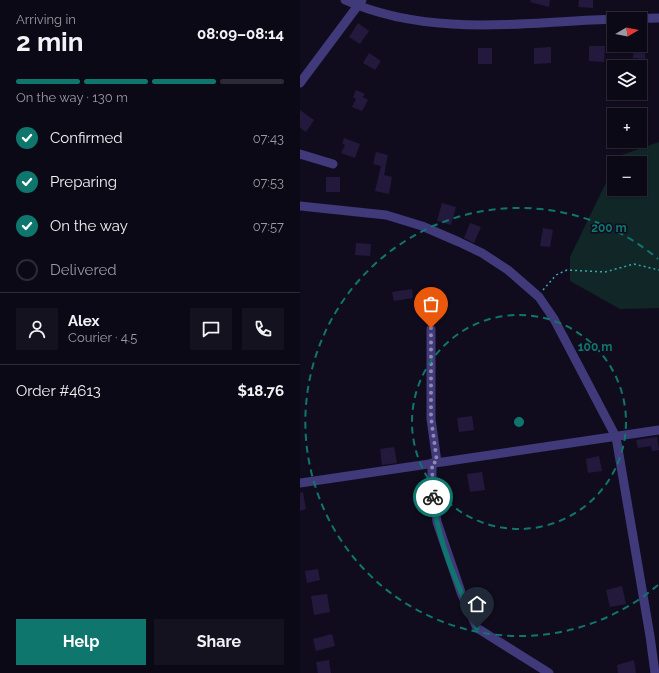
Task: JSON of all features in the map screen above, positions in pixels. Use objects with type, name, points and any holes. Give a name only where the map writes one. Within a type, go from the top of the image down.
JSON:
[{"type":"street","points":[[345,0],[360,3],[405,18],[455,25],[607,19]]},
{"type":"street","points":[[300,83],[360,3]]},
{"type":"street","points":[[647,18],[659,18]]},
{"type":"street","points":[[300,154],[332,164]]},
{"type":"street","points":[[300,206],[386,215],[422,226],[482,253],[508,270],[538,296],[554,319],[616,437],[655,673]]},
{"type":"street","points":[[431,328],[431,418],[435,463],[432,485],[437,522],[462,595],[477,628],[549,673]]},
{"type":"street","points":[[300,483],[659,430]]},
{"type":"path","points":[[538,296],[556,275],[567,270],[605,272],[634,264],[659,270]]},
{"type":"green space","points":[[659,142],[659,308],[620,309],[570,281],[570,257],[607,180],[607,196],[647,196],[647,156],[619,156],[642,148],[647,148],[647,146]]},
{"type":"building","points":[[531,0],[550,0],[549,7],[530,2]]},
{"type":"building","points":[[579,0],[593,0],[593,8],[578,7]]},
{"type":"building","points":[[358,23],[369,31],[360,44],[349,37]]},
{"type":"building","points":[[589,46],[605,46],[604,62],[589,61]]},
{"type":"building","points":[[551,47],[551,63],[534,64],[534,48]]},
{"type":"building","points":[[478,48],[492,48],[492,64],[478,64]]},
{"type":"building","points":[[633,52],[645,52],[645,59],[633,58]]},
{"type":"building","points":[[369,53],[381,61],[375,70],[363,63]]},
{"type":"building","points":[[356,90],[365,94],[363,97],[368,100],[362,111],[352,107],[356,99],[353,97]]},
{"type":"building","points":[[300,110],[314,120],[306,132],[300,128]]},
{"type":"building","points":[[344,138],[360,144],[355,158],[341,153],[345,145],[342,143]]},
{"type":"building","points":[[376,152],[388,155],[384,175],[392,177],[389,194],[375,191],[381,166],[373,164]]},
{"type":"building","points":[[326,177],[340,177],[340,192],[326,192]]},
{"type":"building","points":[[442,203],[456,207],[451,225],[437,221]]},
{"type":"building","points":[[470,223],[481,227],[474,243],[464,238]]},
{"type":"building","points":[[543,228],[553,230],[550,247],[540,246]]},
{"type":"building","points":[[356,243],[371,244],[370,256],[355,255]]},
{"type":"building","points":[[412,289],[413,298],[394,301],[392,292]]},
{"type":"building","points":[[472,416],[474,430],[459,432],[457,418]]},
{"type":"building","points":[[657,437],[659,450],[652,451],[651,446],[638,448],[636,440]]},
{"type":"building","points":[[394,447],[397,463],[382,465],[380,449]]},
{"type":"building","points":[[599,456],[602,471],[588,473],[586,459]]},
{"type":"building","points":[[482,472],[485,490],[470,492],[467,474]]},
{"type":"building","points":[[303,492],[306,509],[300,511],[300,493]]},
{"type":"building","points":[[318,569],[320,580],[307,583],[305,571]]},
{"type":"building","points":[[622,586],[626,604],[610,607],[606,590]]},
{"type":"building","points":[[327,594],[330,612],[314,615],[311,596]]},
{"type":"building","points":[[332,634],[335,646],[316,651],[313,639]]},
{"type":"building","points":[[329,660],[331,673],[318,673],[316,662]]},
{"type":"building","points":[[634,660],[636,673],[618,673],[617,665]]},
{"type":"way so far","points":[[431,328],[431,418],[437,462],[432,463],[433,497]]},
{"type":"route","points":[[433,497],[437,522],[441,535],[462,595],[477,628]]}]
